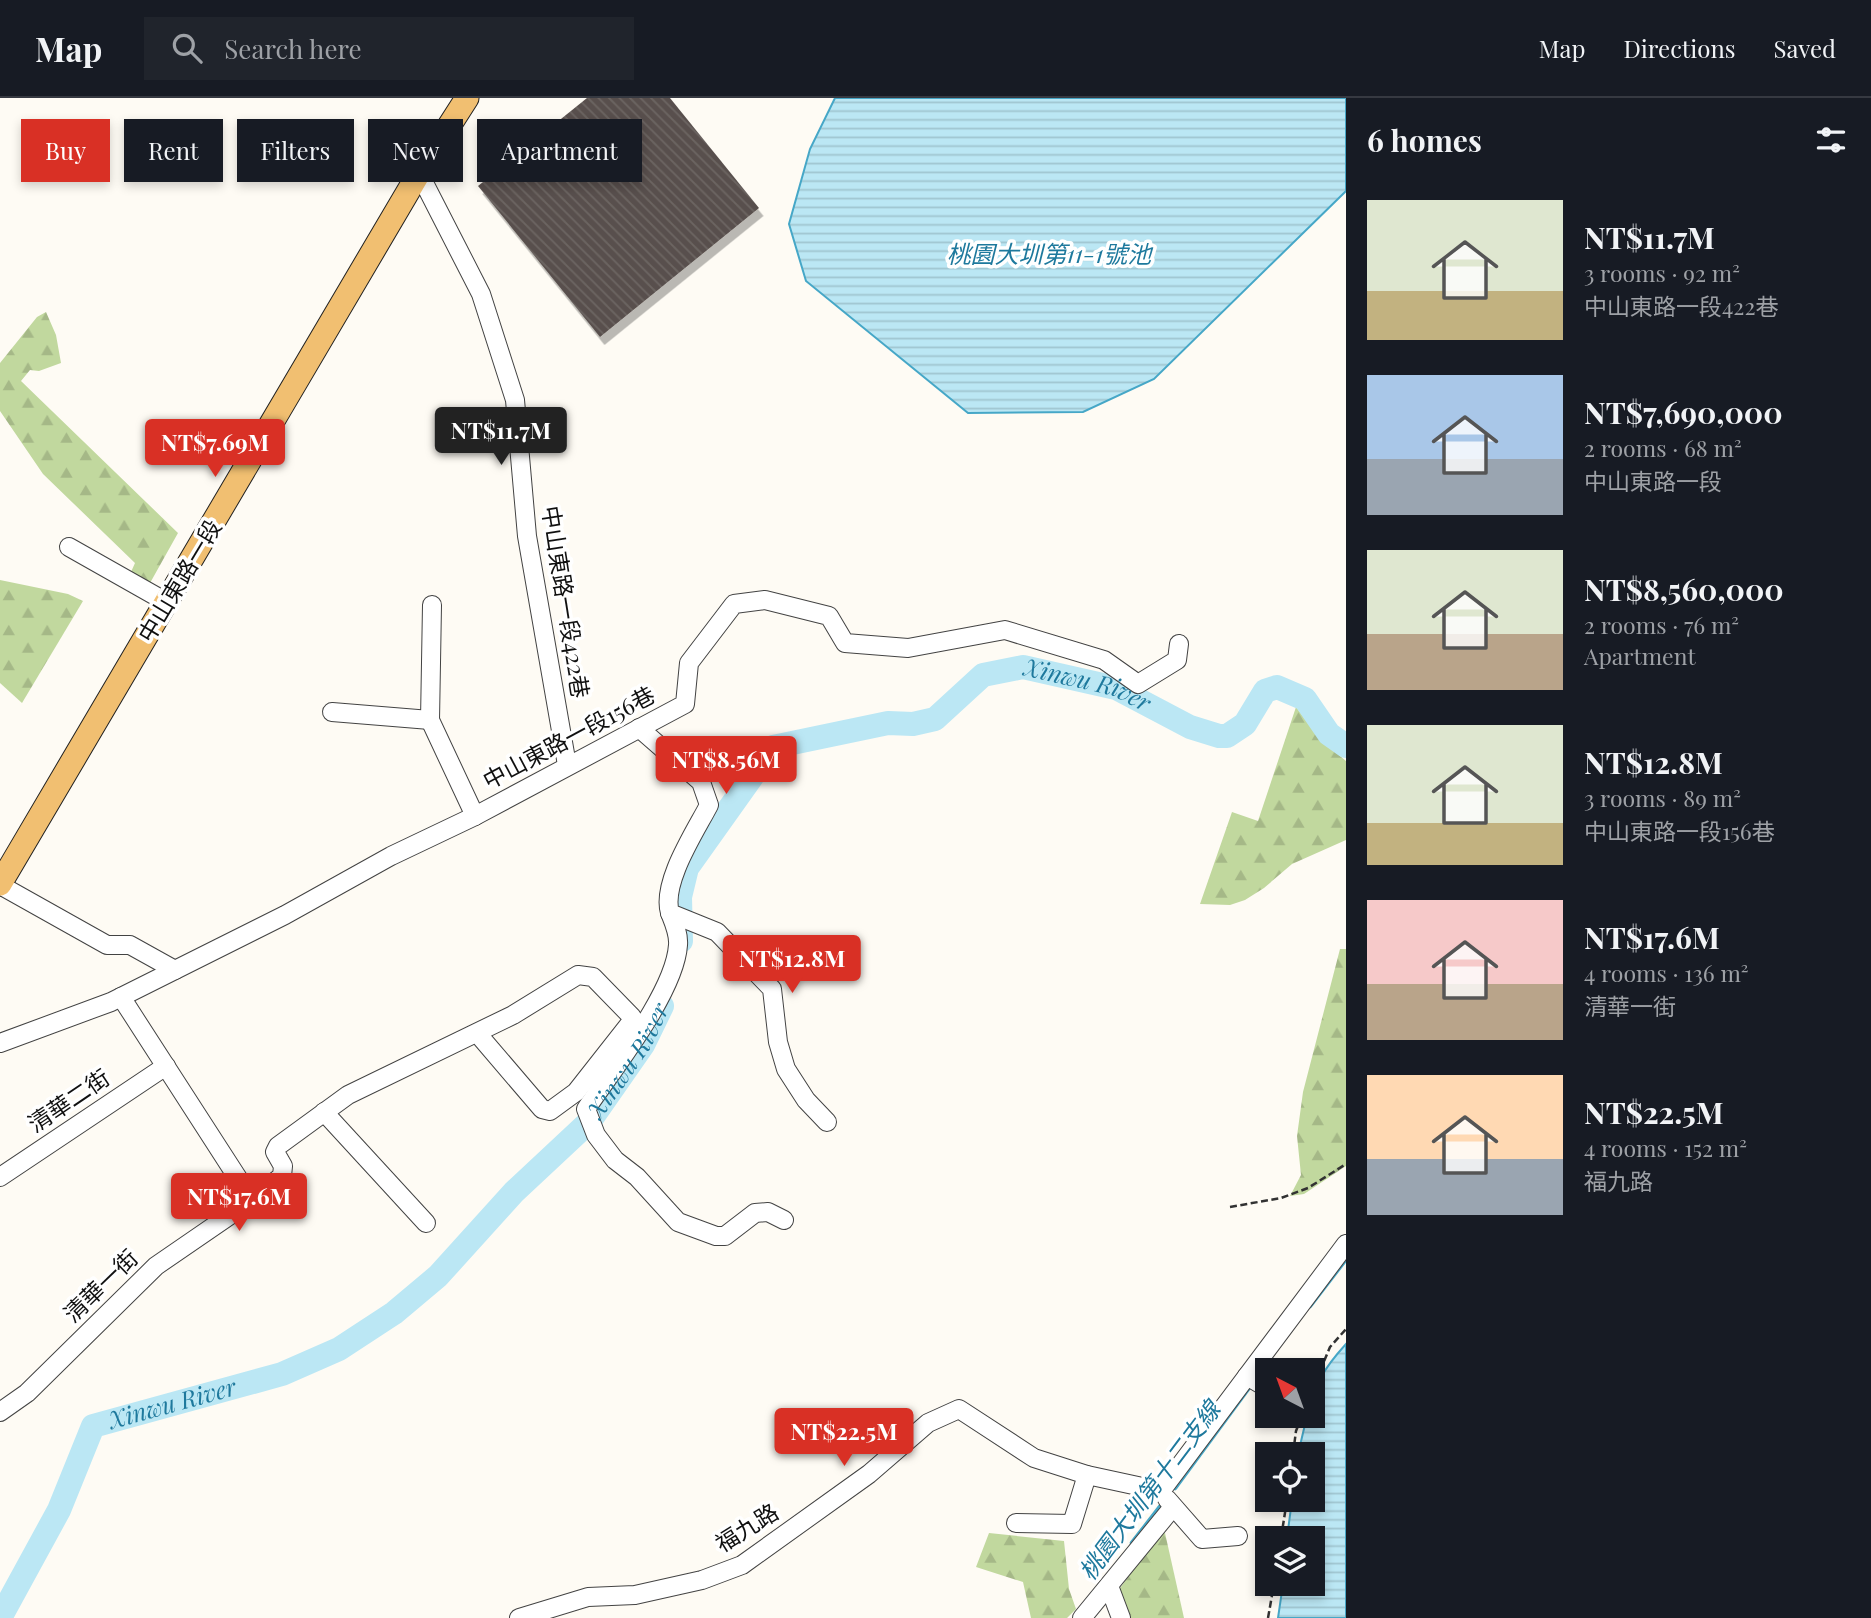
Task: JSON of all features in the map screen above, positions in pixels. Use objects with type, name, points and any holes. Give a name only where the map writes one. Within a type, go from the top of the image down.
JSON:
[{"type":"main road","name":"中山東路一段","points":[[454,119],[467,98]]},
{"type":"main road","name":"中山東路一段","points":[[0,884],[81,742],[168,603],[414,182]]},
{"type":"street","name":"中山東路一段422巷","points":[[424,182],[481,294],[515,400],[527,536],[567,765]]},
{"type":"street","points":[[69,547],[168,603]]},
{"type":"street","name":"中山東路一段156巷","points":[[0,1043],[121,997],[285,915],[391,856],[475,817],[567,765],[685,704],[689,663],[734,604],[765,600],[829,616],[845,643],[908,648],[1004,630],[1104,660],[1138,684],[1177,660],[1179,644]]},
{"type":"street","points":[[432,605],[430,720],[475,817]]},
{"type":"street","points":[[332,712],[430,720]]},
{"type":"street","points":[[639,728],[701,782],[709,805],[679,862],[668,904],[675,915],[678,944],[666,984],[638,1033],[586,1109],[596,1135],[615,1160],[637,1177],[678,1222],[716,1236],[725,1236],[755,1213],[768,1212],[784,1220]]},
{"type":"street","points":[[0,884],[107,945],[130,945],[175,970]]},
{"type":"street","points":[[675,915],[718,932],[772,989],[778,1042],[786,1069],[806,1100],[827,1122]]},
{"type":"street","points":[[426,1223],[324,1112],[348,1095],[477,1033],[579,975],[586,974],[632,1017],[576,1092],[550,1111],[542,1109],[477,1033]]},
{"type":"street","points":[[121,997],[252,1200]]},
{"type":"street","name":"清華二街","points":[[0,1178],[166,1066]]},
{"type":"street","name":"清華一街","points":[[0,1412],[27,1393],[156,1266],[282,1176],[283,1166],[275,1152],[278,1146],[324,1112]]},
{"type":"street","points":[[1238,1536],[1202,1539],[1161,1491],[1346,1244]]},
{"type":"street","points":[[1247,1376],[1255,1381]]},
{"type":"street","name":"福九路","points":[[519,1618],[588,1597],[635,1595],[702,1580],[742,1566],[869,1474],[929,1423],[958,1409],[1034,1458],[1087,1475],[1161,1491]]},
{"type":"street","points":[[1016,1523],[1072,1524],[1087,1475]]},
{"type":"street","points":[[1082,1618],[1173,1507]]},
{"type":"street","points":[[1109,1586],[1121,1618]]},
{"type":"path","points":[[1230,1208],[1281,1198],[1308,1188],[1346,1164]]},
{"type":"path","points":[[1325,1359],[1330,1347],[1346,1329]]},
{"type":"path","points":[[1268,1618],[1272,1596]]},
{"type":"green space","points":[[46,312],[56,335],[61,363],[39,371],[30,370],[21,381],[178,533],[145,592],[127,581],[135,563],[43,474],[0,411],[0,363],[37,317]]},
{"type":"green space","points":[[0,580],[68,594],[83,601],[22,703],[0,683]]},
{"type":"green space","points":[[1296,707],[1322,741],[1346,761],[1346,840],[1292,864],[1245,900],[1230,905],[1200,904],[1232,812],[1258,821]]},
{"type":"green space","points":[[1340,949],[1346,949],[1346,1166],[1304,1194],[1290,1196],[1301,1175],[1297,1136],[1303,1092]]},
{"type":"green space","points":[[989,1533],[1064,1541],[1069,1589],[1076,1609],[1067,1618],[1031,1618],[1023,1582],[976,1567]]},
{"type":"green space","points":[[1165,1533],[1184,1618],[1117,1618],[1113,1598],[1158,1535]]},
{"type":"water","name":"桃園大圳第11-1號池","points":[[835,98],[1346,98],[1346,191],[1154,379],[1083,412],[968,413],[806,281],[789,224],[810,149]]},
{"type":"water","points":[[1346,1344],[1346,1618],[1278,1618],[1281,1596],[1325,1596],[1325,1526],[1289,1526],[1290,1512],[1325,1512],[1325,1442],[1301,1442],[1304,1428],[1325,1428],[1325,1370]]},
{"type":"building","points":[[587,98],[670,98],[759,208],[600,337],[478,186],[483,182],[642,182],[642,119],[561,119]]},
{"type":"waterway","name":"Xinwu River","points":[[681,941],[680,897],[687,868],[773,747],[888,723],[913,724],[935,719],[983,675],[1023,667],[1116,688],[1190,727],[1219,736],[1227,736],[1245,724],[1265,691],[1277,687],[1305,699],[1329,734],[1346,746]]},
{"type":"waterway","name":"Xinwu River","points":[[0,1618],[59,1510],[93,1426],[282,1374],[339,1349],[394,1313],[438,1276],[514,1192],[590,1121],[643,1045],[662,1006]]},
{"type":"waterway","name":"桃園大圳第十二支線","points":[[1310,1306],[1346,1259]]},
{"type":"waterway","name":"桃園大圳第十二支線","points":[[1175,1488],[1251,1385]]},
{"type":"waterway","name":"桃園大圳第十二支線","points":[[1132,1543],[1163,1503]]}]
